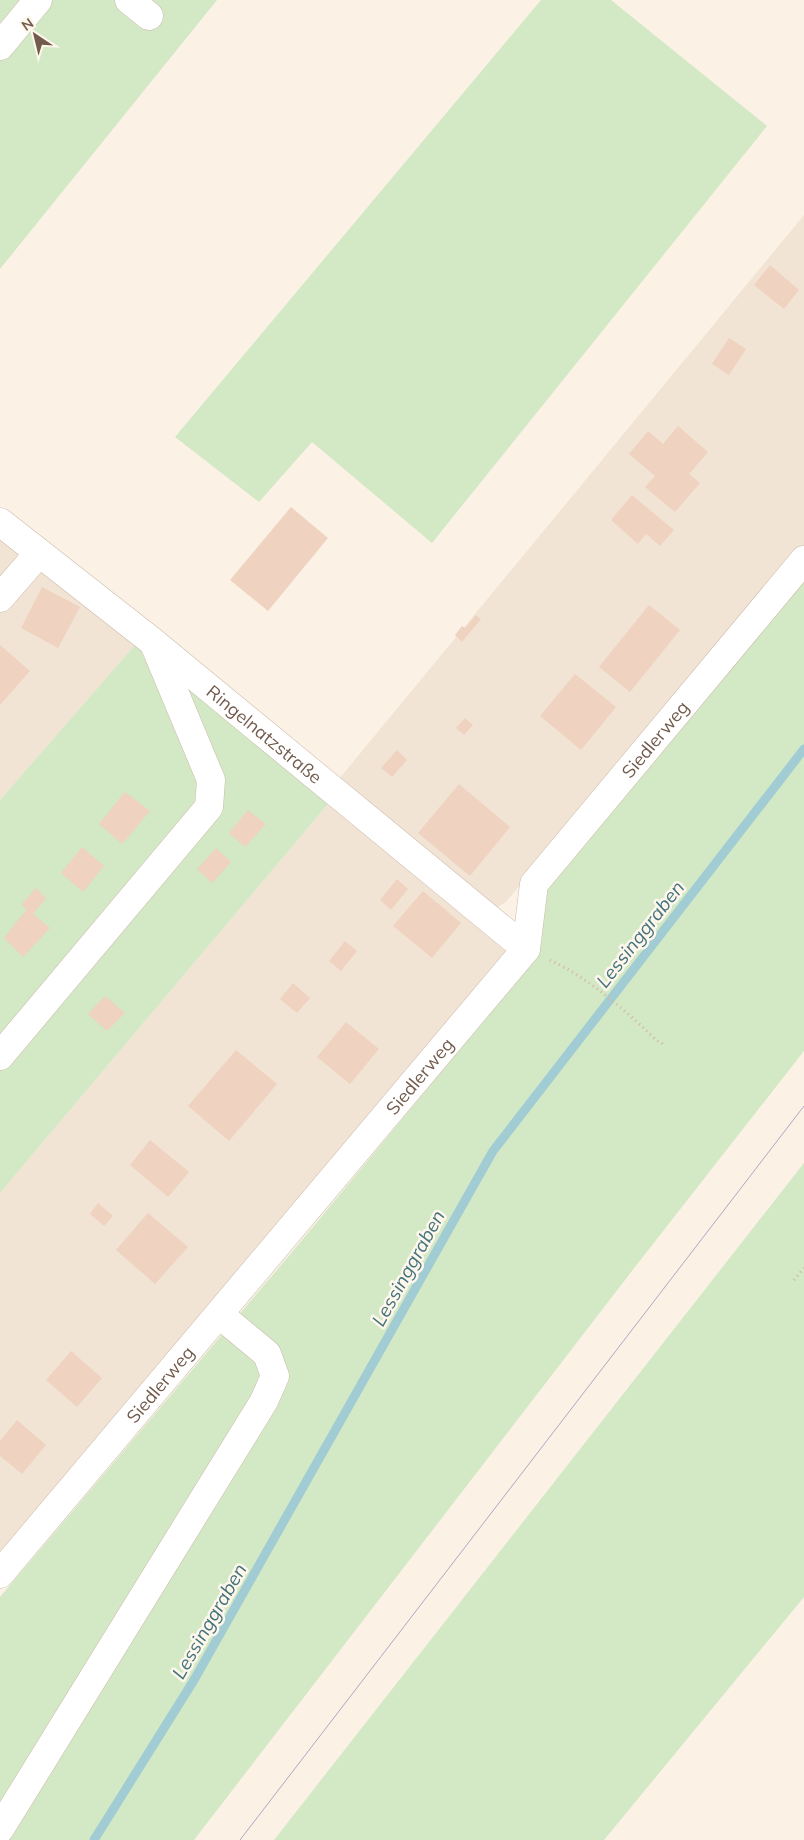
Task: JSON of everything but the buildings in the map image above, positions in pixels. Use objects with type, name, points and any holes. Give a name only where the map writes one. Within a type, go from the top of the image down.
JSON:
[{"type":"street","points":[[0,46],[38,0]]},
{"type":"street","name":"Ringelnatzstraße","points":[[0,522],[153,642],[526,948]]},
{"type":"street","points":[[0,598],[40,553]]},
{"type":"street","name":"Siedlerweg","points":[[0,1574],[220,1315],[526,948],[534,884],[804,560]]},
{"type":"street","points":[[0,1056],[209,807],[211,780],[153,642]]},
{"type":"street","points":[[0,1829],[264,1400],[275,1376],[268,1354],[220,1315]]},
{"type":"path","points":[[526,948],[565,967],[617,1003],[656,1040],[663,1044]]},
{"type":"path","points":[[794,1280],[804,1268]]},
{"type":"shaded area","points":[[804,215],[804,545],[506,902],[496,908],[334,785]]},
{"type":"shaded area","points":[[0,540],[135,645],[0,800]]},
{"type":"shaded area","points":[[328,804],[502,942],[507,952],[0,1558],[0,1193]]},
{"type":"green space","points":[[0,0],[217,0],[0,269]]},
{"type":"green space","points":[[541,0],[611,0],[767,126],[432,543],[312,442],[259,502],[175,437]]},
{"type":"green space","points":[[804,577],[804,1051],[635,1267],[194,1840],[0,1840],[0,1597],[298,1245],[533,961],[546,886]]},
{"type":"green space","points":[[135,645],[328,804],[0,1193],[0,800]]},
{"type":"green space","points":[[804,1163],[804,1597],[604,1840],[274,1840]]},
{"type":"waterway","name":"Lessinggraben","points":[[94,1840],[194,1680],[493,1151],[804,749]]},
{"type":"tram line","points":[[240,1840],[804,1106]]}]
